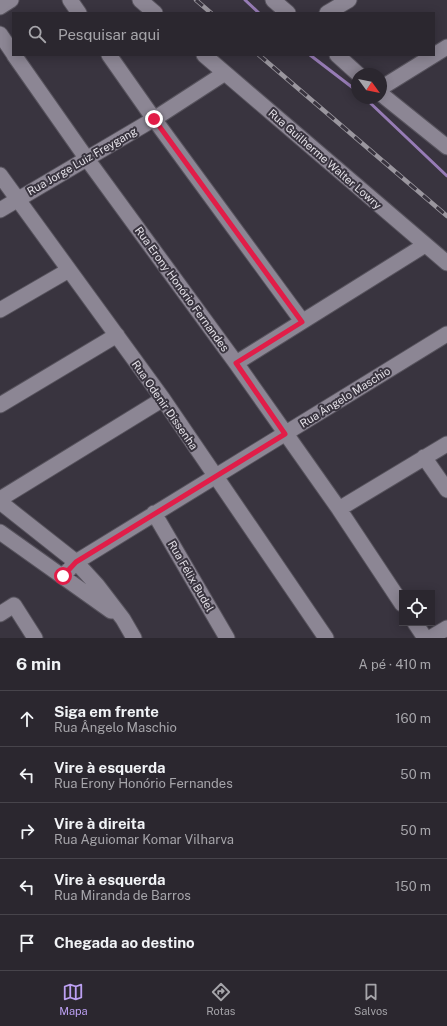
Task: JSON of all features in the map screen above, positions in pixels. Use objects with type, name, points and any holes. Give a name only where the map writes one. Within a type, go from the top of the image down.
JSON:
[{"type":"street","points":[[0,7],[11,0]]},
{"type":"street","points":[[70,0],[78,12]]},
{"type":"street","points":[[140,0],[155,12]]},
{"type":"street","points":[[273,0],[287,12]]},
{"type":"street","points":[[329,12],[349,0]]},
{"type":"street","name":"Rua Erony Honório Fernandes","points":[[0,34],[12,51]]},
{"type":"street","points":[[435,54],[447,47]]},
{"type":"street","name":"Rua Erony Honório Fernandes","points":[[15,56],[87,159],[236,363],[339,509],[399,599]]},
{"type":"street","points":[[109,56],[302,322]]},
{"type":"street","name":"Rua Guilherme Walter Lowry","points":[[205,56],[447,263]]},
{"type":"street","points":[[337,56],[351,68]]},
{"type":"street","points":[[387,84],[433,56]]},
{"type":"street","name":"Rua Jorge Luiz Freygang","points":[[0,210],[154,119],[225,73]]},
{"type":"street","points":[[387,99],[446,144]]},
{"type":"street","name":"Rua Odenir Dissenha","points":[[0,175],[163,399],[326,638]]},
{"type":"street","points":[[236,363],[425,245]]},
{"type":"street","points":[[0,310],[69,270]]},
{"type":"street","name":"Rua Ângelo Maschio","points":[[63,576],[76,562],[447,334]]},
{"type":"street","points":[[0,405],[117,335]]},
{"type":"street","points":[[0,499],[163,399]]},
{"type":"street","points":[[339,509],[447,444]]},
{"type":"street","points":[[424,457],[447,490]]},
{"type":"street","points":[[0,502],[76,562],[97,585],[123,619],[134,638]]},
{"type":"street","name":"Rua Félix Budel","points":[[154,513],[227,638]]},
{"type":"street","points":[[2,536],[63,576],[123,619]]},
{"type":"street","points":[[0,614],[14,605],[34,638]]},
{"type":"street","points":[[417,626],[425,638]]},
{"type":"street","points":[[430,638],[447,628]]},
{"type":"waterway","points":[[245,0],[258,12]]},
{"type":"waterway","points":[[311,56],[351,86]]},
{"type":"waterway","points":[[371,104],[447,176]]},
{"type":"railway","points":[[196,0],[210,12]]},
{"type":"railway","points":[[260,56],[447,216]]},
{"type":"route","points":[[63,576],[76,562],[285,434],[236,363],[302,322],[154,119]]}]
